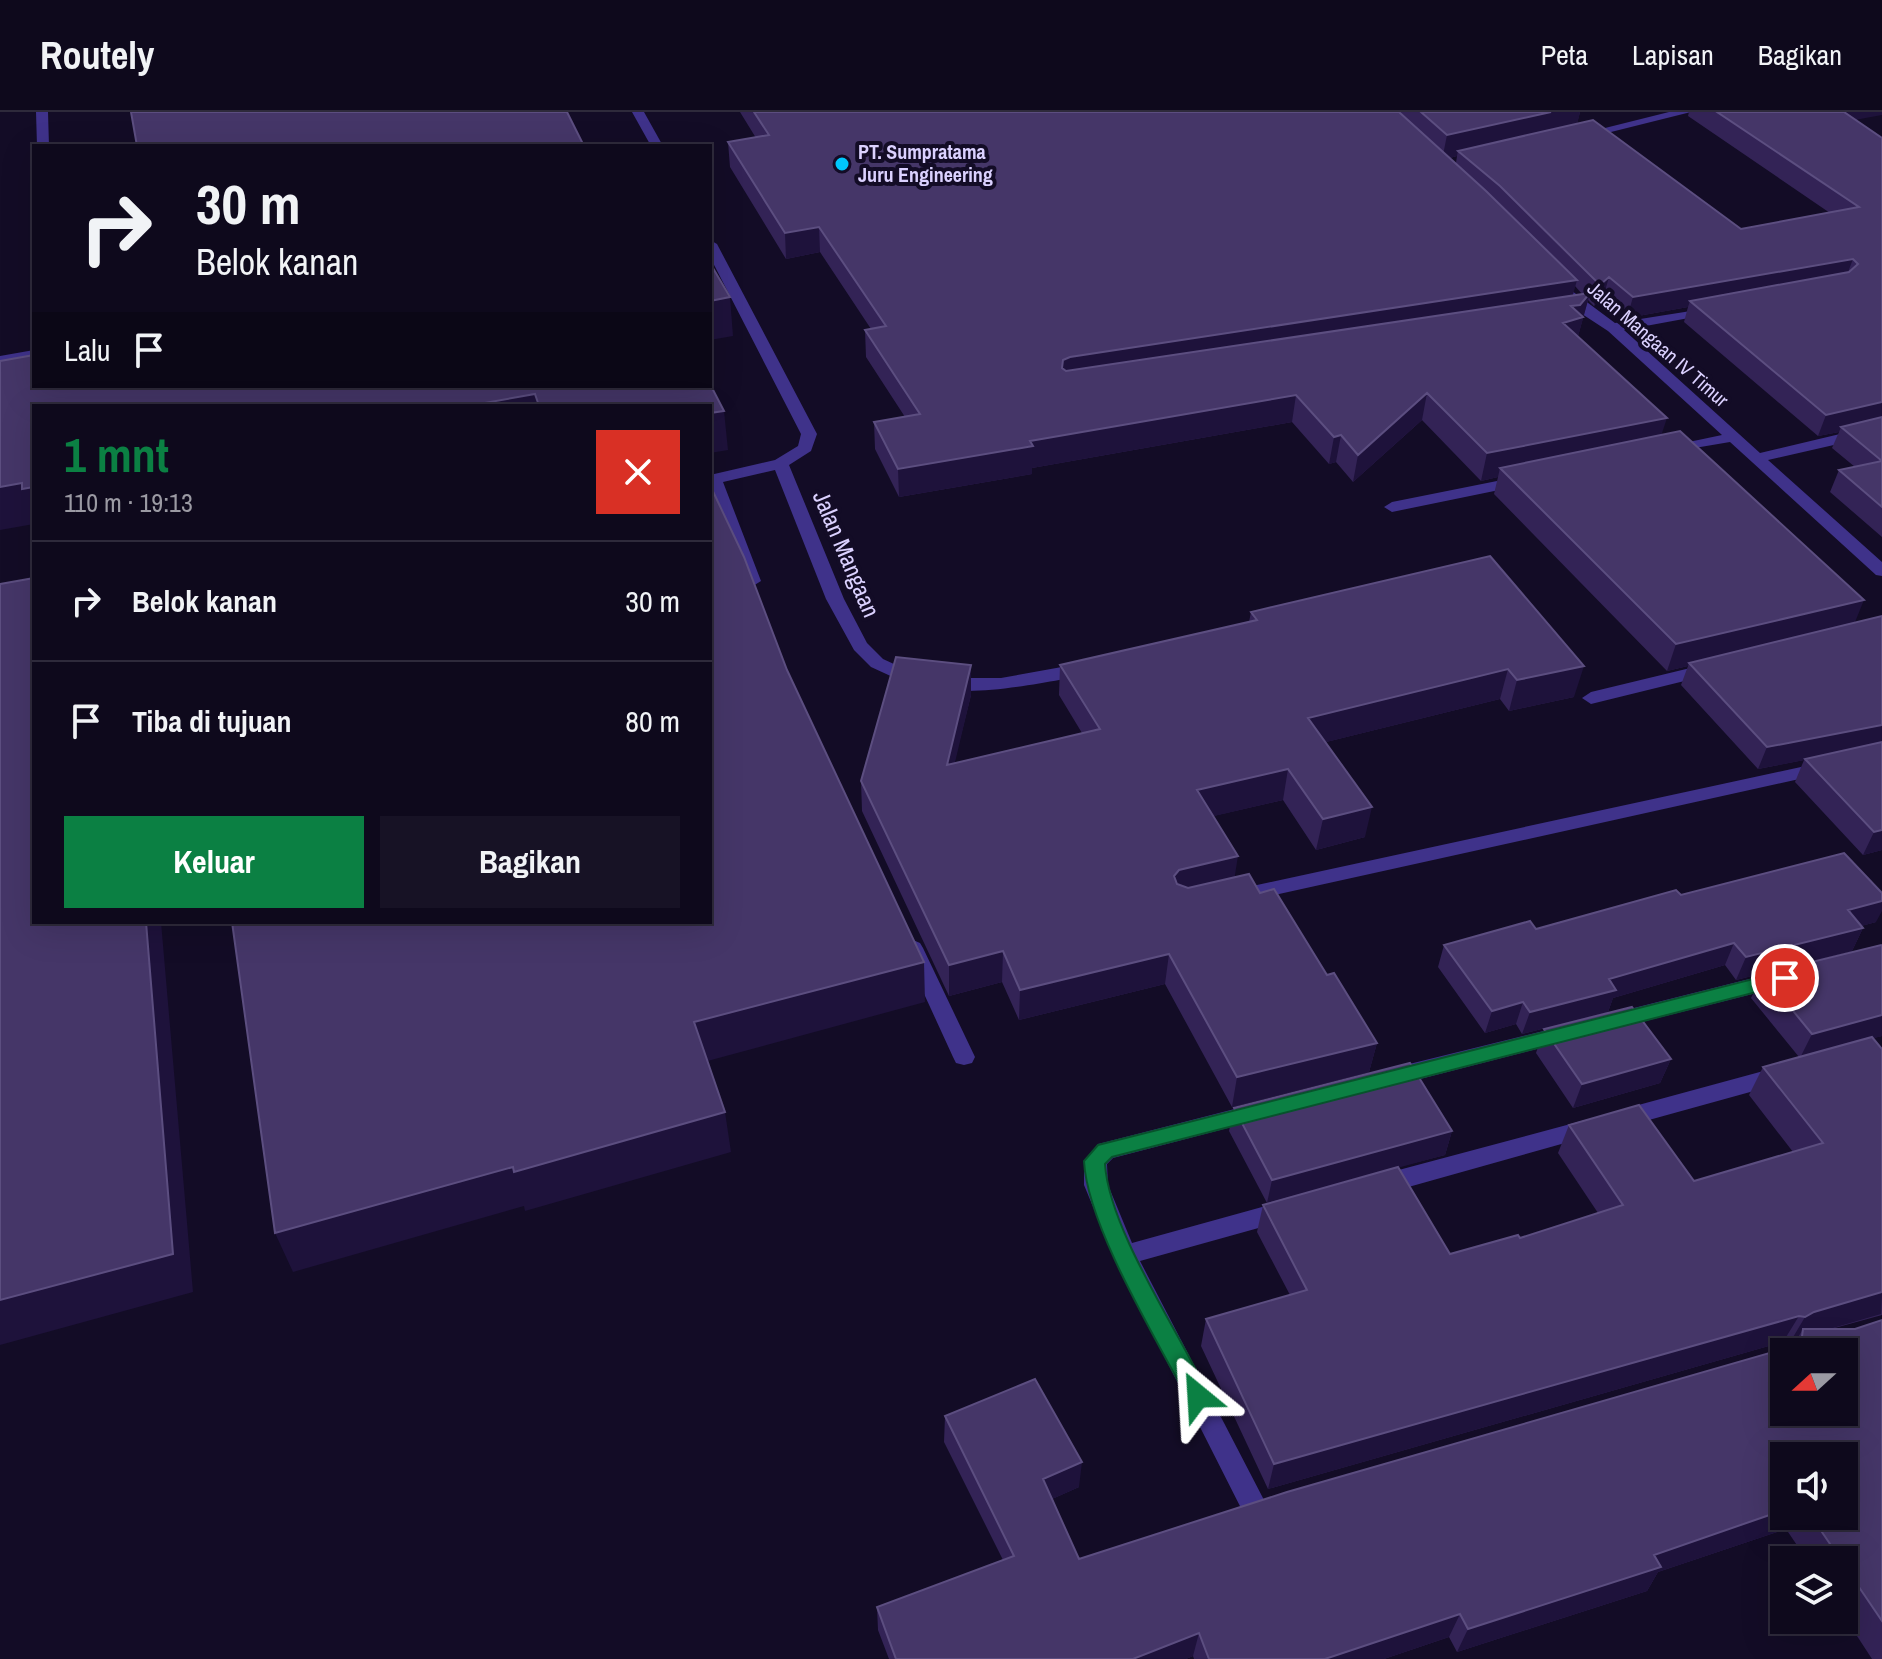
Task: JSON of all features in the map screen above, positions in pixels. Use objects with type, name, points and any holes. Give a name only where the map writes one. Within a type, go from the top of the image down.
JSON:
[{"type":"street","points":[[42,112],[43,144]]},
{"type":"street","points":[[638,112],[656,144]]},
{"type":"street","points":[[1562,140],[1685,112]]},
{"type":"street","points":[[712,248],[809,434],[805,448],[780,464],[712,480],[758,594]]},
{"type":"street","name":"Jalan Mangaan IV Timur","points":[[1554,278],[1579,312],[1613,328],[1882,571]]},
{"type":"street","points":[[1613,328],[1719,308]]},
{"type":"street","points":[[0,360],[32,354]]},
{"type":"street","points":[[1757,458],[1882,429]]},
{"type":"street","points":[[1656,453],[1734,437]]},
{"type":"street","name":"Jalan Mangaan","points":[[780,464],[803,514],[835,599],[860,646],[877,663],[921,683],[973,685],[1038,679],[1099,666]]},
{"type":"street","points":[[1392,507],[1532,479]]},
{"type":"street","points":[[1591,698],[1729,665]]},
{"type":"street","points":[[1213,902],[1836,764]]},
{"type":"street","points":[[903,927],[964,1057]]},
{"type":"street","points":[[1368,1084],[1798,975]]},
{"type":"street","points":[[1352,1193],[1806,1068]]},
{"type":"street","points":[[1255,1509],[1125,1255],[1096,1185],[1095,1161],[1106,1151],[1275,1107]]},
{"type":"street","points":[[1125,1255],[1307,1205]]},
{"type":"street","points":[[1228,1517],[1286,1500]]},
{"type":"building","points":[[131,112],[567,112],[583,144],[137,144]]},
{"type":"building","points":[[754,112],[1399,112],[1577,280],[1070,357],[1063,360],[1062,368],[1066,371],[1590,293],[1580,305],[1571,306],[1583,317],[1563,323],[1667,418],[1487,453],[1427,393],[1358,455],[1341,435],[1334,437],[1296,395],[1030,441],[1033,446],[898,469],[874,422],[920,414],[865,330],[886,326],[819,227],[785,233],[728,142],[769,135]]},
{"type":"building","points":[[1421,112],[1551,112],[1447,135]]},
{"type":"building","points":[[1717,112],[1844,112],[1882,138],[1882,402],[1826,415],[1690,301],[1849,272],[1858,264],[1853,259],[1633,297],[1609,277],[1600,285],[1500,186],[1458,151],[1593,120],[1741,229],[1859,207]]},
{"type":"building","points":[[712,266],[730,297],[712,301]]},
{"type":"building","points":[[32,355],[32,388],[712,388],[724,411],[712,413],[712,404],[538,404],[535,394],[479,404],[32,404],[32,487],[22,489],[22,483],[0,487],[0,361]]},
{"type":"building","points":[[1882,417],[1882,461],[1841,427]]},
{"type":"building","points":[[1680,431],[1864,600],[1676,644],[1500,468]]},
{"type":"building","points":[[1882,461],[1882,507],[1839,470]]},
{"type":"building","points":[[712,489],[744,557],[787,670],[924,962],[694,1022],[725,1112],[514,1172],[513,1167],[275,1233],[232,924],[712,924]]},
{"type":"building","points":[[1490,556],[1584,666],[1517,680],[1508,669],[1308,718],[1372,807],[1323,819],[1288,769],[1197,790],[1238,856],[1179,870],[1174,876],[1177,884],[1188,888],[1249,874],[1260,893],[1274,889],[1327,975],[1334,973],[1377,1043],[1237,1077],[1169,954],[1020,990],[1003,951],[949,965],[861,781],[896,657],[971,665],[947,765],[1100,729],[1060,665],[1257,620],[1251,612]]},
{"type":"building","points":[[32,578],[32,924],[146,924],[173,1254],[0,1300],[0,584]]},
{"type":"building","points":[[1882,616],[1882,725],[1767,747],[1689,663]]},
{"type":"building","points":[[1882,742],[1882,830],[1874,832],[1805,759]]},
{"type":"building","points":[[1844,853],[1882,893],[1882,901],[1848,910],[1863,928],[1746,957],[1734,943],[1609,979],[1616,990],[1530,1012],[1523,1002],[1492,1011],[1444,945],[1530,921],[1536,929],[1676,890],[1681,895]]},
{"type":"building","points":[[1881,945],[1882,1015],[1812,1034],[1763,974]]},
{"type":"building","points":[[1632,1007],[1671,1059],[1582,1084],[1544,1029]]},
{"type":"building","points":[[1872,1037],[1882,1049],[1882,1292],[1805,1317],[1799,1316],[1274,1464],[1206,1319],[1307,1290],[1263,1205],[1398,1167],[1450,1254],[1518,1235],[1520,1238],[1623,1205],[1569,1125],[1639,1105],[1694,1181],[1823,1143],[1763,1067]]},
{"type":"building","points":[[1410,1063],[1452,1131],[1272,1180],[1234,1108]]},
{"type":"building","points":[[1882,1320],[1882,1621],[1858,1586],[1858,1546],[1831,1546],[1821,1530],[1858,1530],[1858,1442],[1770,1442],[1770,1515],[1654,1555],[1661,1567],[1468,1629],[1460,1614],[1325,1659],[1209,1659],[1199,1633],[1133,1659],[896,1659],[877,1607],[1014,1556],[945,1416],[1035,1379],[1082,1462],[1043,1479],[1079,1559],[1287,1492],[1770,1353],[1770,1426],[1858,1426],[1858,1338],[1802,1338],[1803,1329],[1855,1329]]},
{"type":"place","name":"PT. Sumpratama Juru Engineering","points":[[842,164]]},
{"type":"route","points":[[1198,1396],[1125,1255],[1096,1185],[1095,1161],[1106,1151],[1785,978]]}]
